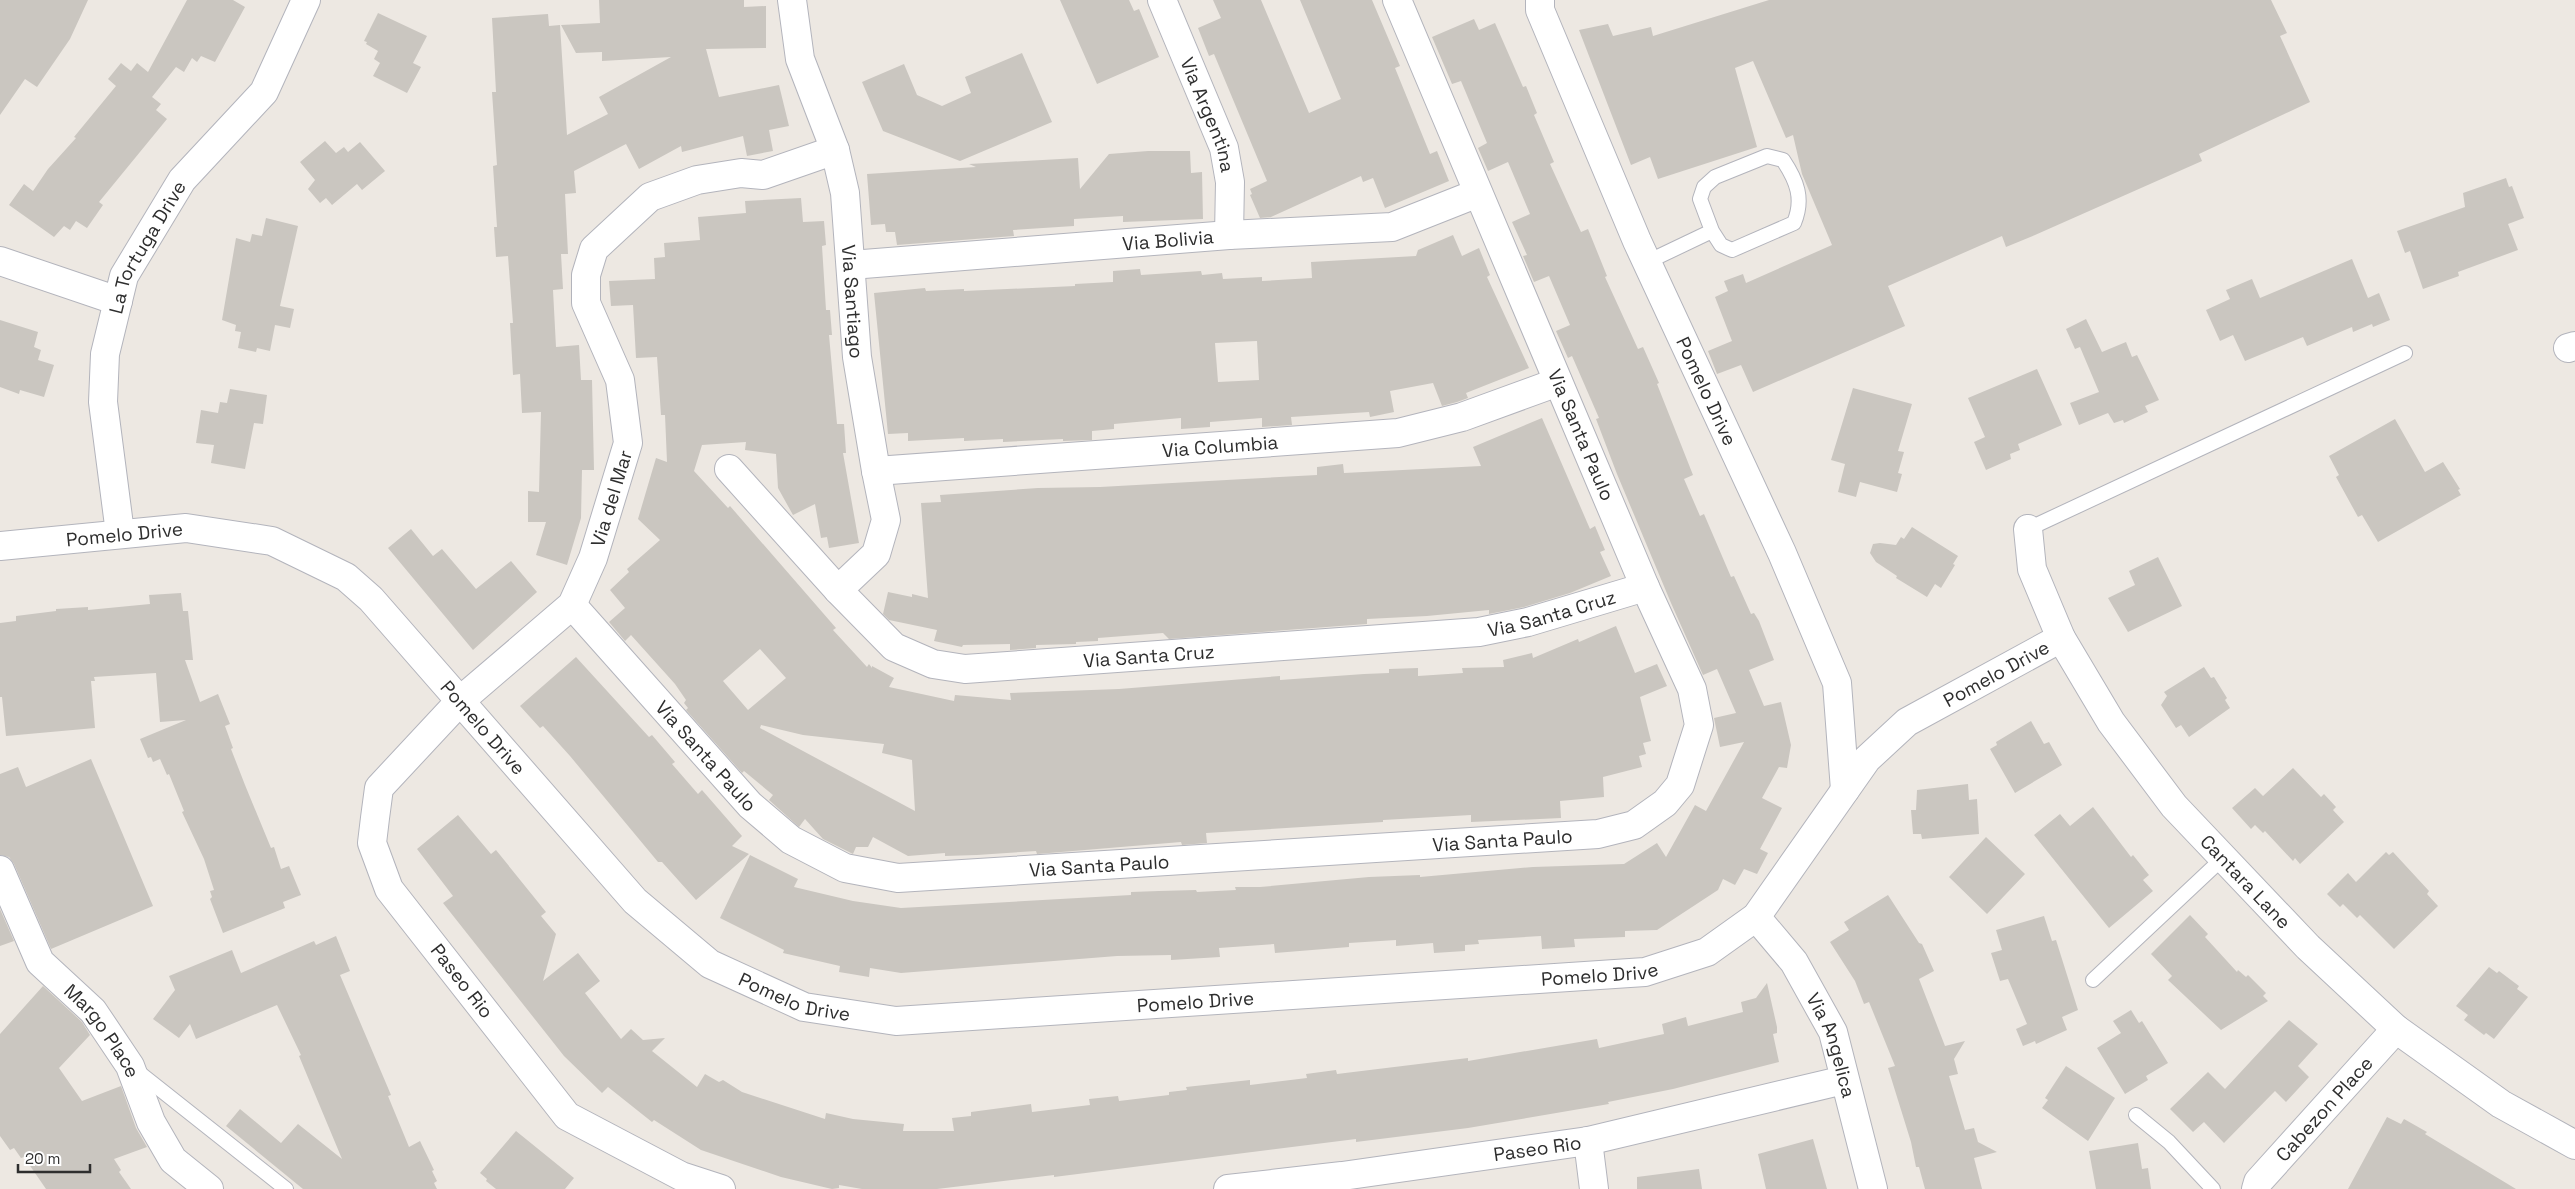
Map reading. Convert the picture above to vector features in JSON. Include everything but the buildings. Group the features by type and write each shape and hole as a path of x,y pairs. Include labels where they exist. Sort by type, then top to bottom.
{"street":[{"name":"La Tortuga Drive","path":"120,533 103,402 105,354 124,276 182,180 264,92 306,0"},
{"name":"Via Santiago","path":"792,0 800,59 835,150 845,193 857,357 886,520 876,554 838,590"},
{"name":"Via Argentina","path":"1162,0 1224,148 1230,182 1230,235"},
{"name":"Via Santa Paulo","path":"572,605 750,805 791,840 845,868 898,878 1598,834 1634,825 1666,803 1680,786 1699,725 1692,689 1645,587 1397,0"},
{"name":"Pomelo Drive","path":"1540,0 1540,10 1647,262 1782,554 1837,683 1845,790"},
{"name":"Via del Mar","path":"461,700 572,605 593,558 628,443 620,380 586,302 586,275 594,249 650,197 697,180 740,173 763,175 835,150"},
{"name":"Via Bolivia","path":"851,265 1230,235 1392,227 1478,193"},
{"path":"0,261 118,301"},
{"name":"Via Columbia","path":"876,471 1398,433 1462,417 1558,382"},
{"name":"Via Santa Cruz","path":"729,469 838,590 894,647 932,664 965,669 1479,632 1528,622 1645,587"},
{"name":"Pomelo Drive","path":"0,546 186,528 272,541 346,577 371,599 635,901 710,964 804,1007 896,1021 1645,972 1708,952 1756,918 1867,759 1907,722 2061,638"},
{"name":"Cantara Lane","path":"2028,529 2032,569 2061,638 2111,722 2174,806 2308,947 2396,1029 2501,1104 2575,1145"},
{"name":"Paseo Rio","path":"461,700 379,788 372,843 389,889 568,1116 681,1176 721,1189"},
{"name":"Margo Place","path":"0,870 40,962 93,1011 130,1066 152,1122 173,1160 209,1189"},
{"name":"Via Angelica","path":"1756,918 1794,962 1832,1032 1873,1189"},
{"name":"Cabezon Place","path":"2256,1189 2258,1182 2396,1029"},
{"name":"Paseo Rio","path":"1228,1189 1342,1183 1588,1141 1844,1080"},
{"path":"1588,1141 1594,1189"}],"lane":[{"path":"1767,156 1783,160 1791,171 1800,194 1799,210 1794,223 1732,250 1721,246 1712,231 1700,200 1704,187 1715,177 1767,156"},
{"path":"1647,262 1712,231"},
{"path":"2028,529 2406,353"},
{"path":"2093,980 2223,858"},
{"path":"130,1066 286,1189"},
{"path":"2136,1115 2169,1142 2213,1189"}]}
